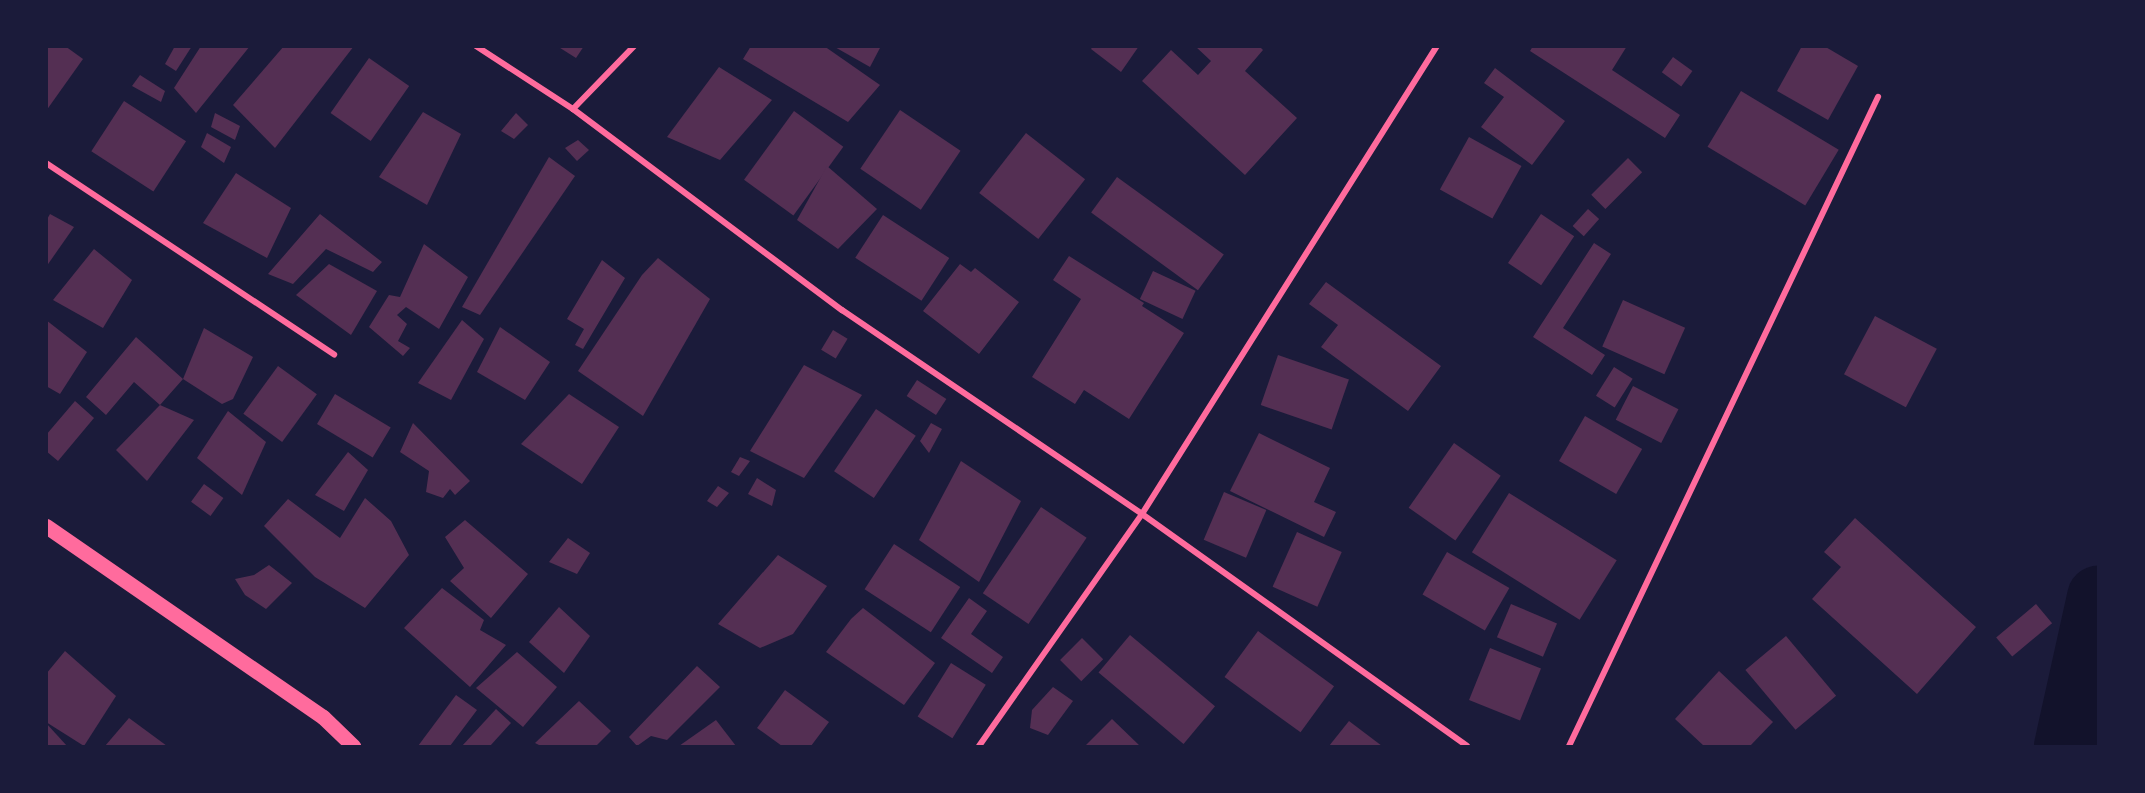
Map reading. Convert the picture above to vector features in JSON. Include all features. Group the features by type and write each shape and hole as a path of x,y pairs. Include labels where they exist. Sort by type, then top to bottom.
{"main road":[{"path":"46,526 323,717 353,747"}],"street":[{"path":"476,46 573,109 842,310 1142,514 1467,747"},
{"path":"573,109 634,46"},
{"path":"979,747 1142,514 1437,46"},
{"path":"1569,747 1878,97"},
{"path":"46,164 334,354"}],"building":[{"path":"46,46 65,46 83,59 46,111"},
{"path":"175,46 192,46 176,71 165,64"},
{"path":"201,46 250,46 196,113 174,88"},
{"path":"284,46 354,46 275,148 233,105"},
{"path":"557,46 584,46 576,58"},
{"path":"751,46 824,46 880,85 848,122 743,59"},
{"path":"833,46 881,46 870,67"},
{"path":"1093,46 1139,46 1121,72 1091,49"},
{"path":"1195,46 1259,46 1263,50 1245,71 1297,118 1245,175 1142,81 1171,50 1198,75 1211,61"},
{"path":"1533,46 1627,46 1612,70 1680,115 1665,138 1530,51"},
{"path":"1802,46 1824,46 1858,66 1828,120 1777,91"},
{"path":"1673,57 1692,71 1681,86 1662,72"},
{"path":"369,58 409,86 371,141 331,113"},
{"path":"719,67 772,100 720,160 667,137"},
{"path":"1495,68 1565,121 1532,165 1481,127 1504,97 1484,83"},
{"path":"140,75 165,91 161,102 132,86"},
{"path":"1741,91 1839,150 1805,205 1708,147"},
{"path":"124,101 186,141 153,192 91,151"},
{"path":"900,110 961,151 921,210 860,169"},
{"path":"794,111 843,147 793,216 744,180"},
{"path":"423,112 461,134 427,205 379,177"},
{"path":"215,113 240,126 235,140 211,127"},
{"path":"516,113 528,125 514,139 501,131"},
{"path":"207,133 231,147 224,163 201,147"},
{"path":"1026,133 1085,179 1038,239 979,193"},
{"path":"1469,137 1521,166 1492,219 1440,189"},
{"path":"578,140 589,150 577,161 565,148"},
{"path":"549,157 575,176 480,315 462,307"},
{"path":"1628,158 1642,172 1605,209 1591,195"},
{"path":"827,166 877,209 838,249 797,220"},
{"path":"236,173 291,208 267,258 203,223"},
{"path":"1117,177 1224,255 1198,290 1091,213"},
{"path":"1588,209 1599,219 1584,236 1573,226"},
{"path":"50,214 74,227 46,267 46,221"},
{"path":"320,214 382,262 373,272 326,249 293,284 268,274"},
{"path":"1541,214 1574,236 1541,285 1508,263"},
{"path":"883,215 949,258 921,301 855,258"},
{"path":"1594,243 1611,254 1563,328 1605,355 1592,375 1533,337"},
{"path":"424,244 468,277 439,329 406,307 397,315 407,324 398,341 410,348 403,356 369,327 389,295 400,297"},
{"path":"94,249 132,280 103,328 53,300"},
{"path":"1069,256 1144,303 1142,306 1184,333 1129,419 1084,390 1075,404 1032,377 1081,299 1053,280"},
{"path":"658,258 710,299 643,416 578,371 642,275"},
{"path":"602,260 625,278 583,349 575,345 584,329 567,319"},
{"path":"329,264 377,291 351,335 296,295"},
{"path":"960,264 971,272 975,268 1019,302 979,354 923,311"},
{"path":"1153,271 1196,291 1182,319 1140,299"},
{"path":"1326,282 1441,366 1408,411 1321,347 1338,325 1309,304"},
{"path":"1623,300 1685,328 1664,374 1602,347"},
{"path":"1875,316 1937,349 1906,407 1844,374"},
{"path":"46,320 87,352 60,394 46,386"},
{"path":"462,320 484,339 451,400 418,383"},
{"path":"500,327 550,362 525,400 477,372"},
{"path":"204,328 253,357 233,399 222,404 183,379"},
{"path":"833,330 848,339 836,358 821,350"},
{"path":"136,337 183,379 160,405 134,382 106,415 86,397"},
{"path":"1278,355 1349,379 1332,430 1261,405"},
{"path":"804,365 862,395 804,478 750,451"},
{"path":"278,366 317,394 282,442 243,414"},
{"path":"1614,367 1633,379 1615,407 1596,396"},
{"path":"917,380 946,399 936,415 907,396"},
{"path":"1633,386 1678,409 1661,443 1616,420"},
{"path":"335,394 391,427 373,457 317,424"},
{"path":"569,394 619,427 582,484 521,444"},
{"path":"75,401 94,418 58,461 46,451 46,435"},
{"path":"160,405 194,420 147,481 116,450"},
{"path":"876,409 916,436 874,498 834,471"},
{"path":"228,411 266,442 242,495 197,458"},
{"path":"1585,416 1642,449 1616,494 1559,461"},
{"path":"413,423 470,481 455,495 450,489 443,498 426,492 429,471 400,452"},
{"path":"931,423 942,429 929,453 920,441"},
{"path":"1259,433 1330,468 1314,502 1336,512 1324,537 1230,491"},
{"path":"1454,443 1501,476 1455,540 1409,508"},
{"path":"348,452 368,470 344,511 315,495"},
{"path":"740,457 750,461 739,476 731,472"},
{"path":"961,461 1021,501 979,582 919,540"},
{"path":"757,478 776,490 772,506 748,494"},
{"path":"204,484 223,498 210,516 191,502"},
{"path":"718,486 729,493 717,507 707,501"},
{"path":"1224,492 1266,510 1246,558 1204,540"},
{"path":"1509,493 1617,560 1580,620 1472,552"},
{"path":"365,498 391,521 409,555 365,608 315,577 264,526 288,499 340,538"},
{"path":"1041,507 1087,538 1028,624 983,593"},
{"path":"1855,518 1976,627 1917,694 1812,599 1841,567 1824,552"},
{"path":"465,520 528,574 491,618 450,581 464,568 445,537"},
{"path":"1297,532 1342,552 1317,607 1273,587"},
{"path":"568,538 590,553 577,574 549,562"},
{"path":"894,544 960,587 931,632 865,589"},
{"path":"1447,552 1509,588 1485,630 1422,594"},
{"path":"778,555 827,586 793,634 760,648 718,624"},
{"path":"269,565 292,583 266,609 245,595 235,579 254,575"},
{"path":"442,588 484,620 480,630 506,645 470,687 404,628"},
{"path":"969,598 987,611 971,634 1003,657 992,673 941,638"},
{"path":"1511,604 1557,624 1543,657 1497,637"},
{"path":"2036,604 2052,623 2012,657 1996,637"},
{"path":"559,607 590,636 564,673 529,642"},
{"path":"863,608 935,663 904,705 826,652 851,619"},
{"path":"1258,631 1334,686 1301,732 1224,677"},
{"path":"1130,635 1215,706 1184,744 1099,673"},
{"path":"1786,636 1836,696 1796,730 1745,670"},
{"path":"1082,638 1103,659 1081,681 1060,660"},
{"path":"1490,648 1541,669 1520,721 1469,700"},
{"path":"65,651 116,696 84,746 46,722 46,674"},
{"path":"517,652 557,687 523,727 476,688"},
{"path":"951,663 986,685 952,738 918,716"},
{"path":"697,666 720,687 667,740 651,736 637,746 629,737"},
{"path":"1719,671 1773,722 1750,746 1704,746 1675,719"},
{"path":"1053,687 1073,701 1048,735 1030,728 1032,710"},
{"path":"785,690 829,722 811,746 782,746 757,728"},
{"path":"456,695 477,710 450,746 418,746"},
{"path":"579,701 611,731 596,746 541,746 535,743"},
{"path":"496,709 511,723 490,746 462,746"},
{"path":"129,718 167,746 105,746"},
{"path":"1112,719 1140,746 1085,746"},
{"path":"716,720 736,746 679,746"},
{"path":"1349,721 1382,746 1329,746"},
{"path":"46,723 67,746 46,746"}],"waterway":[{"path":"2065,746 2098,597"}]}
